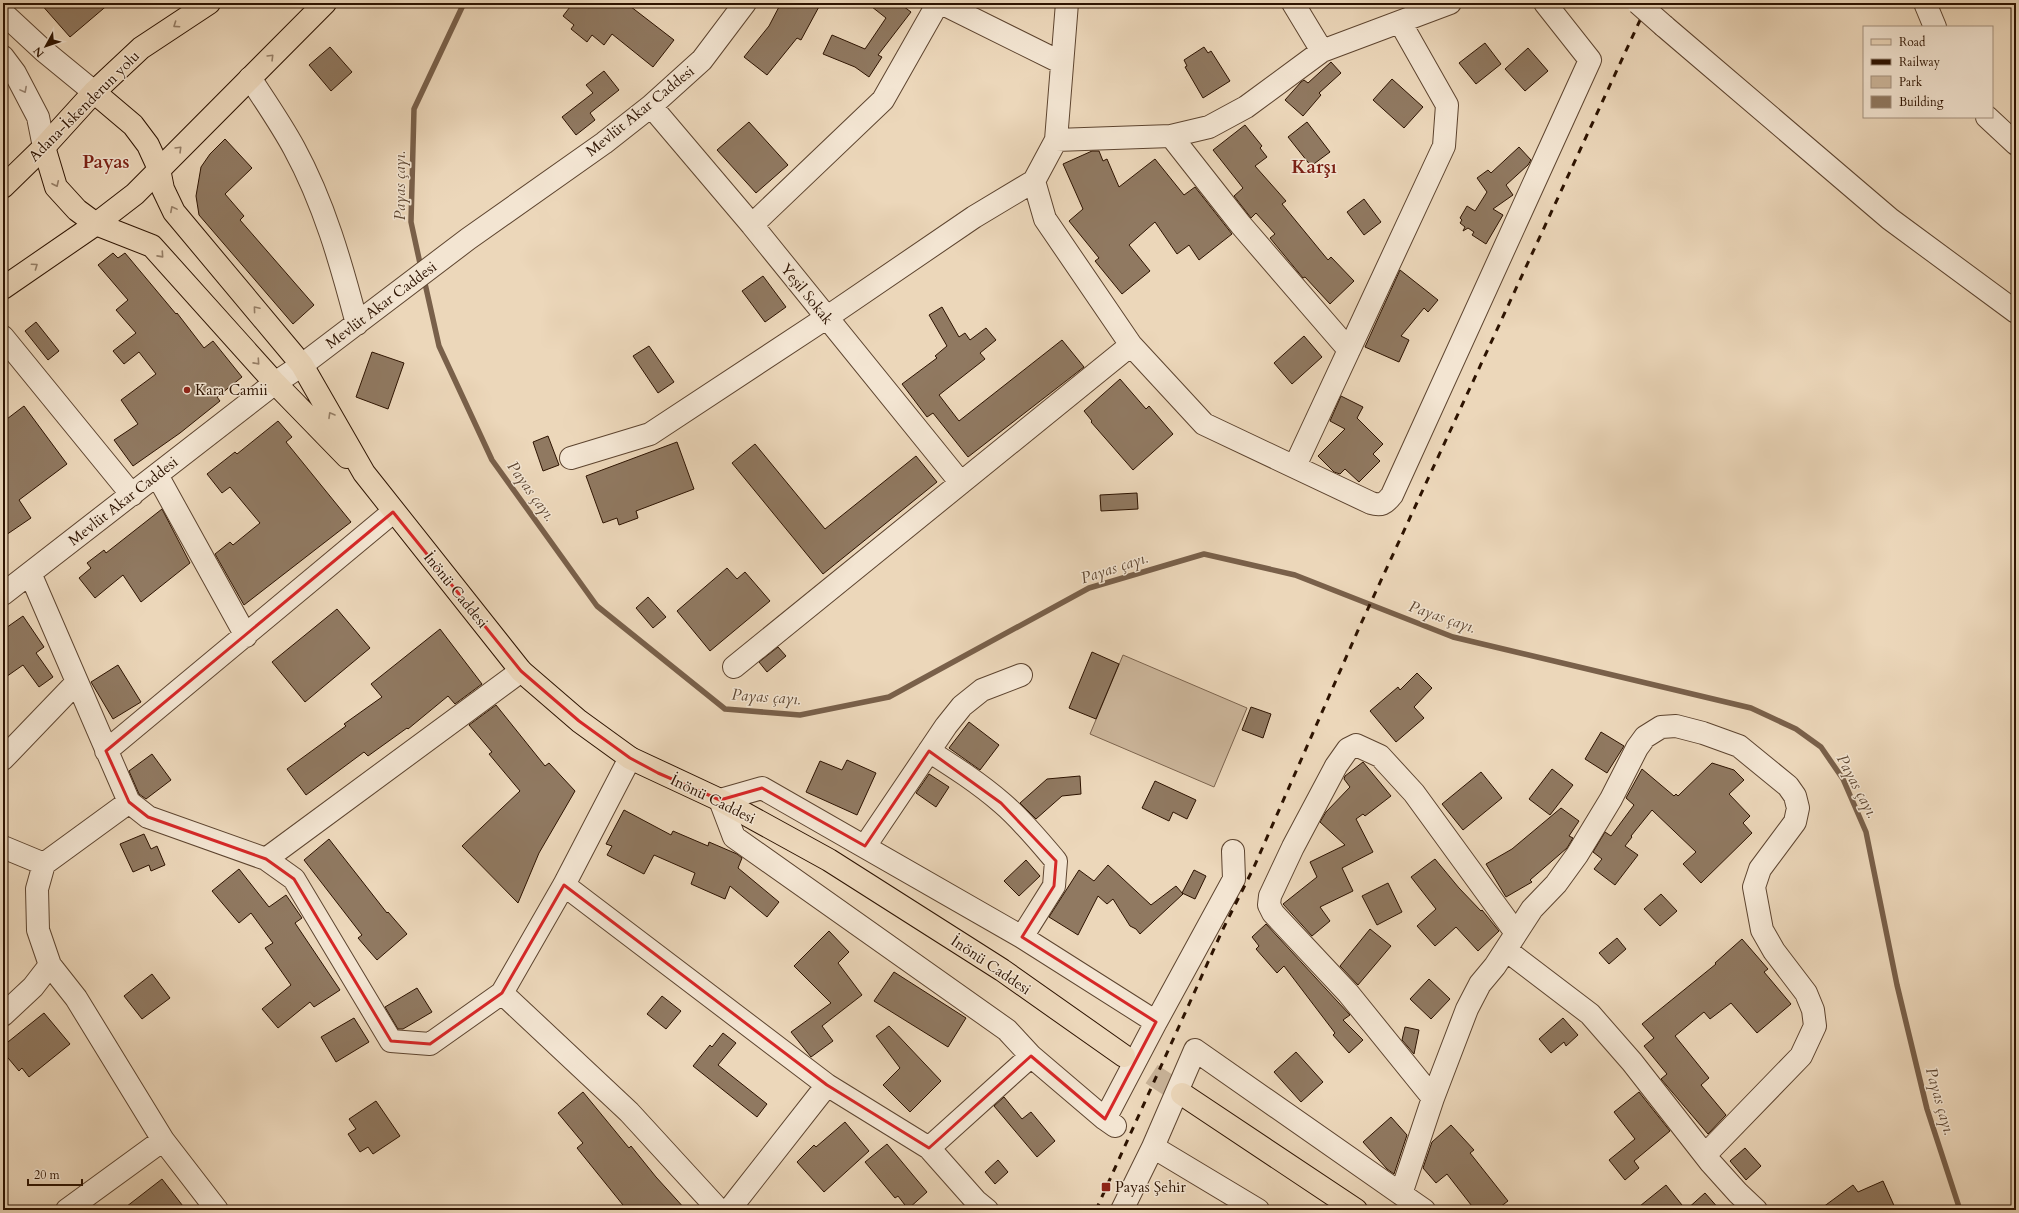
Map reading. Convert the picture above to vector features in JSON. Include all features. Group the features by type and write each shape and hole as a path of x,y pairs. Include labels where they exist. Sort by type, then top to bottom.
{"main road":[{"name":"Adana-İskenderun yolu","path":"3,187 44,147 94,92 141,48 209,3"},
{"path":"3,288 96,224 135,194 325,3"},
{"path":"94,92 133,125 148,144 159,169 163,189 174,212 302,365 364,473"},
{"path":"44,147 56,187 77,210 96,224 152,246 336,448 364,473"},
{"name":"İnönü Caddesi","path":"364,473 393,512 521,671 579,721 630,758 720,800 835,864 1002,970 1124,1056"},
{"path":"1182,1094 1356,1210"}],"street":[{"name":"Mevlüt Akar Caddesi","path":"3,594 132,495 275,382 302,365 468,239 591,153 651,106 702,60 745,3"},
{"path":"752,225 884,100 940,3 1062,63"},
{"path":"571,458 650,434 826,318 974,217 1034,182 1056,140 1067,3"},
{"path":"1293,3 1322,51"},
{"path":"1056,140 1171,136 1209,127 1246,107 1322,51 1450,3"},
{"path":"1034,182 1046,219 1131,345 1204,424 1371,503 1379,505 1386,503 1392,495 1590,60 1545,3"},
{"path":"1638,3 1890,219 2016,312"},
{"path":"1925,3 1935,26"},
{"path":"3,13 44,51 94,92"},
{"path":"1295,466 1444,146 1447,106 1400,22"},
{"path":"3,57 15,73 38,117 44,147"},
{"path":"250,78 294,148 326,219 344,275 357,324"},
{"name":"Yeşil Sokak","path":"651,106 752,225 961,483"},
{"path":"1988,118 2016,144"},
{"path":"1171,136 1240,225 1349,350"},
{"path":"3,337 132,495"},
{"path":"734,667 1131,345"},
{"path":"157,475 246,636"},
{"path":"106,751 246,636 393,512"},
{"path":"30,573 129,802 148,817 266,859 294,879 391,1041 430,1044 502,993 564,885 630,758"},
{"path":"266,859 521,671"},
{"path":"865,846 953,716 972,698 994,685 1021,675"},
{"path":"3,759 77,682"},
{"path":"1401,1194 1433,1098 1466,1009 1480,984 1532,909 1556,884 1577,855 1611,799 1637,748 1645,737 1661,727 1676,726 1703,733 1739,746 1788,786 1795,796 1798,808 1795,822 1760,869 1754,887 1762,930 1774,951 1806,994 1813,1010 1815,1026 1801,1056 1705,1155"},
{"path":"1433,1098 1348,993 1273,914 1269,905 1270,896 1293,847 1336,766 1348,749 1356,745 1380,756 1414,793 1511,941 1590,1014 1632,1062 1705,1155 1738,1193 1756,1210"},
{"path":"929,751 964,773 1001,803 1034,834 1056,861 1054,886 1022,937"},
{"path":"1156,1022 1022,937 762,788 720,800 734,837 1008,1030 1031,1056 1110,1122 1156,1022 1234,878 1235,863 1233,851"},
{"path":"129,802 44,864 37,890 38,930 50,965 76,998 163,1140 217,1210"},
{"path":"3,847 44,864"},
{"path":"564,885 827,1085 929,1148 976,1201 987,1210"},
{"path":"3,1015 33,987 50,965"},
{"path":"502,993 629,1112 719,1210"},
{"path":"1122,1210 1153,1147 1195,1050 1424,1210"},
{"path":"929,1148 1031,1056"},
{"path":"729,1210 827,1085"},
{"path":"67,1210 163,1140"},
{"path":"1153,1147 1258,1210"}],"highlighted area":[{"path":"393,512 521,671 579,721 630,758 658,773 720,800 762,788 865,846 929,751 1001,803 1056,861 1054,886 1022,937 1156,1022 1105,1119 1031,1056 929,1148 827,1085 564,885 502,993 430,1044 391,1041 294,879 266,859 148,817 129,802 106,751"}],"green space":[{"path":"1123,655 1247,708 1214,787 1090,734"}],"building":[{"path":"40,3 110,3 70,37"},
{"path":"573,3 626,3 674,40 653,67 612,34 604,45 592,35 587,42 571,29 574,25 563,16"},
{"path":"781,3 821,3 801,40 797,38 767,75 744,57 769,26"},
{"path":"867,3 899,3 911,12 878,55 882,57 869,77 855,67 823,54 832,35 865,49 886,18"},
{"path":"1485,43 1501,64 1476,84 1459,63"},
{"path":"330,47 352,72 331,91 309,65"},
{"path":"1204,47 1208,53 1211,51 1230,81 1203,98 1185,67 1187,66 1184,60"},
{"path":"1528,48 1548,71 1525,91 1505,69"},
{"path":"1331,62 1341,73 1319,93 1321,95 1303,116 1285,100 1301,82 1304,80 1308,83"},
{"path":"604,71 619,90 590,113 595,120 576,135 562,117 593,93 586,85"},
{"path":"1392,79 1423,107 1404,128 1373,100"},
{"path":"749,122 788,165 756,193 717,150"},
{"path":"1307,122 1330,152 1311,166 1288,137"},
{"path":"1245,125 1262,146 1260,148 1267,157 1255,166 1286,201 1282,204 1328,260 1331,257 1354,281 1330,304 1305,277 1303,278 1270,238 1275,234 1256,213 1251,218 1234,196 1243,188 1213,150"},
{"path":"225,139 252,168 225,194 244,216 240,220 314,305 293,324 199,215 196,196 201,167 210,154"},
{"path":"1519,147 1531,160 1528,165 1506,185 1513,195 1493,209 1503,215 1486,244 1472,235 1474,232 1468,228 1463,231 1465,227 1460,223 1462,220 1460,218 1467,206 1475,211 1487,192 1477,178 1488,170 1491,173"},
{"path":"1092,151 1099,151 1103,161 1107,159 1119,187 1155,159 1184,195 1195,187 1232,234 1199,260 1189,245 1177,254 1155,222 1129,245 1150,271 1122,294 1095,261 1099,258 1069,221 1083,209 1063,164"},
{"path":"1364,199 1381,222 1364,235 1347,212"},
{"path":"113,253 118,258 125,253 176,314 177,313 204,348 213,341 242,377 217,397 220,401 180,433 133,466 114,440 138,424 121,400 156,374 139,352 124,364 113,351 136,333 116,310 128,300 98,265"},
{"path":"1400,270 1438,300 1428,312 1424,308 1401,336 1409,340 1399,362 1365,347"},
{"path":"763,276 786,307 765,322 742,291"},
{"path":"942,307 959,337 965,333 970,340 986,328 996,340 980,353 985,359 939,395 959,421 1062,340 1084,367 968,457 933,413 927,417 902,384 937,358 935,356 947,346 929,315"},
{"path":"36,322 59,351 48,360 25,331"},
{"path":"1304,336 1322,357 1292,384 1274,363"},
{"path":"649,346 674,382 658,393 633,356"},
{"path":"372,352 404,363 388,409 356,397"},
{"path":"1120,379 1146,409 1149,406 1173,434 1133,470 1091,422 1092,421 1084,411"},
{"path":"1341,396 1363,407 1357,418 1383,444 1373,454 1380,461 1359,482 1345,469 1340,474 1334,472 1318,456 1345,429 1330,421"},
{"path":"24,406 67,464 19,500 31,518 3,537 3,422"},
{"path":"278,421 292,437 286,442 351,522 244,605 215,554 230,542 233,545 260,523 230,487 222,493 207,474 235,452 237,454"},
{"path":"548,436 559,465 543,471 533,442"},
{"path":"677,442 694,489 636,511 638,518 619,525 617,518 603,523 586,476"},
{"path":"755,444 825,529 916,456 937,482 823,574 732,463"},
{"path":"1137,493 1138,509 1101,511 1100,495"},
{"path":"162,509 190,563 141,602 123,575 95,598 79,578 91,568 87,563 104,550 106,553"},
{"path":"727,568 737,579 745,572 770,601 710,651 677,611"},
{"path":"648,597 666,617 653,628 636,608"},
{"path":"337,609 370,648 305,702 272,662"},
{"path":"23,616 44,647 36,653 53,677 39,687 23,665 3,679 3,630"},
{"path":"440,629 482,684 455,704 448,696 408,729 407,728 368,756 364,752 306,795 287,769 346,726 344,724 382,697 371,684"},
{"path":"778,647 786,656 767,672 759,662"},
{"path":"1092,652 1119,664 1096,719 1069,708"},
{"path":"118,665 141,702 113,719 91,682"},
{"path":"1417,673 1432,688 1414,707 1424,718 1396,742 1370,711 1398,687 1400,690"},
{"path":"496,705 545,766 549,763 575,791 539,853 518,903 462,846 520,791 489,754 492,752 469,725"},
{"path":"1251,707 1271,714 1263,738 1242,730"},
{"path":"969,722 999,745 980,770 949,748"},
{"path":"1601,732 1624,746 1607,773 1585,759"},
{"path":"152,754 171,780 146,799 139,794 129,771"},
{"path":"847,760 876,773 857,815 806,792 820,761 842,770"},
{"path":"1363,762 1391,796 1365,816 1363,814 1356,819 1373,852 1342,868 1353,891 1320,907 1330,921 1312,936 1283,904 1317,877 1310,862 1345,845 1320,822 1326,812 1350,787 1344,779 1345,776"},
{"path":"1712,763 1734,770 1744,780 1729,794 1750,816 1743,823 1752,833 1701,883 1683,864 1696,852 1652,810 1631,836 1632,837 1625,846 1638,855 1615,885 1594,869 1602,859 1593,852 1605,832 1611,836 1634,805 1626,798 1642,769 1674,796 1676,794 1678,796"},
{"path":"1552,769 1573,785 1550,815 1529,799"},
{"path":"1481,772 1502,798 1463,830 1442,804"},
{"path":"929,774 949,787 936,807 916,793"},
{"path":"1080,776 1081,794 1062,796 1036,819 1020,803 1047,779"},
{"path":"1155,781 1196,800 1187,819 1173,812 1169,821 1142,808"},
{"path":"1561,808 1579,821 1569,836 1573,838 1567,848 1530,880 1532,882 1506,897 1486,864 1512,849"},
{"path":"624,810 671,835 673,831 708,846 709,842 737,854 742,858 738,868 779,902 767,917 730,886 725,899 691,884 695,873 654,855 644,874 607,855 612,846 606,844"},
{"path":"144,834 151,849 157,846 165,865 151,871 149,865 133,872 120,844"},
{"path":"329,839 387,913 388,912 407,934 377,960 358,938 362,935 304,860"},
{"path":"1435,859 1459,888 1481,911 1482,910 1499,931 1478,951 1456,927 1435,946 1417,926 1436,909 1411,877"},
{"path":"1026,860 1040,876 1019,896 1004,881"},
{"path":"1108,865 1151,905 1176,886 1183,894 1140,934 1136,929 1130,926 1113,899 1107,904 1098,896 1078,935 1049,917 1079,870 1094,881"},
{"path":"239,869 269,907 286,895 302,918 295,923 340,990 314,1007 310,1002 278,1028 262,1009 291,985 265,948 273,943 251,913 239,923 212,891"},
{"path":"1194,870 1206,876 1195,899 1182,893"},
{"path":"1388,883 1402,912 1377,925 1362,896"},
{"path":"1661,894 1677,911 1660,926 1644,909"},
{"path":"1266,924 1350,1015 1343,1020 1363,1040 1349,1053 1333,1035 1335,1033 1284,966 1277,973 1256,949 1259,946 1252,937"},
{"path":"1370,929 1391,946 1358,985 1340,966"},
{"path":"829,931 849,952 838,963 862,995 822,1026 833,1041 811,1057 791,1032 831,1003 794,966"},
{"path":"1617,938 1626,949 1609,964 1599,953"},
{"path":"1742,939 1768,969 1764,972 1791,1004 1757,1033 1731,1003 1710,1019 1704,1012 1675,1036 1709,1078 1701,1085 1726,1115 1708,1134 1661,1079 1667,1074 1644,1046 1654,1038 1642,1024 1716,964 1715,963"},
{"path":"894,972 966,1018 948,1047 874,1001"},
{"path":"152,974 170,998 142,1019 124,996"},
{"path":"1429,979 1450,999 1431,1019 1410,999"},
{"path":"417,988 432,1012 403,1029 398,1029 385,1007"},
{"path":"662,996 681,1011 666,1029 647,1014"},
{"path":"44,1013 70,1044 29,1077 22,1068 19,1071 3,1052 3,1046"},
{"path":"354,1018 369,1042 336,1062 321,1037"},
{"path":"1563,1018 1578,1035 1566,1046 1564,1042 1551,1053 1539,1039"},
{"path":"889,1026 941,1081 910,1112 883,1085 900,1068 876,1036"},
{"path":"1405,1027 1419,1030 1414,1054 1402,1040"},
{"path":"723,1033 736,1043 718,1065 767,1104 757,1117 693,1066 710,1045 712,1047"},
{"path":"1296,1052 1323,1082 1301,1102 1274,1072"},
{"path":"583,1092 629,1148 631,1146 656,1177 686,1210 627,1210 577,1148 583,1143 558,1113"},
{"path":"1639,1092 1670,1131 1634,1161 1639,1168 1625,1180 1609,1160 1635,1139 1614,1112"},
{"path":"1004,1097 1022,1119 1031,1112 1055,1141 1037,1157 994,1106"},
{"path":"376,1101 400,1136 373,1154 368,1147 360,1152 348,1134 356,1129 349,1119"},
{"path":"1391,1117 1407,1135 1394,1174 1387,1169 1363,1142"},
{"path":"845,1122 869,1151 824,1192 797,1162 814,1145 816,1147"},
{"path":"1451,1125 1474,1150 1470,1153 1508,1201 1496,1210 1475,1210 1447,1174 1436,1183 1423,1168 1432,1142"},
{"path":"887,1144 927,1192 908,1209 898,1196 895,1198 865,1162"},
{"path":"1745,1148 1761,1166 1746,1180 1730,1161"},
{"path":"998,1160 1008,1172 995,1184 985,1172"},
{"path":"162,1179 186,1210 122,1210"},
{"path":"1883,1181 1896,1210 1819,1210 1853,1185 1858,1192"},
{"path":"1666,1185 1686,1210 1635,1210"},
{"path":"1705,1193 1720,1210 1686,1210"}],"waterway":[{"name":"Payas çayı.","path":"421,268 411,222 414,109 464,3"},
{"name":"Payas çayı.","path":"424,279 439,346 492,460 597,606 725,709 800,715 889,697 1089,588 1204,554 1295,575 1453,637 1751,708 1796,729 1821,747 1843,779 1866,832 1897,985 1927,1109 1960,1210"}],"tunnel":[{"path":"1124,1056 1182,1094"}],"railway":[{"path":"1096,1210 1223,929 1254,867 1359,628 1648,3"}],"place":[{"name":"Kara Camii","path":"187,390"},
{"name":"Payas Şehi̇r","path":"1106,1187"}],"district":[{"name":"Payas","path":"106,162"},
{"name":"Karşı","path":"1314,167"}]}
